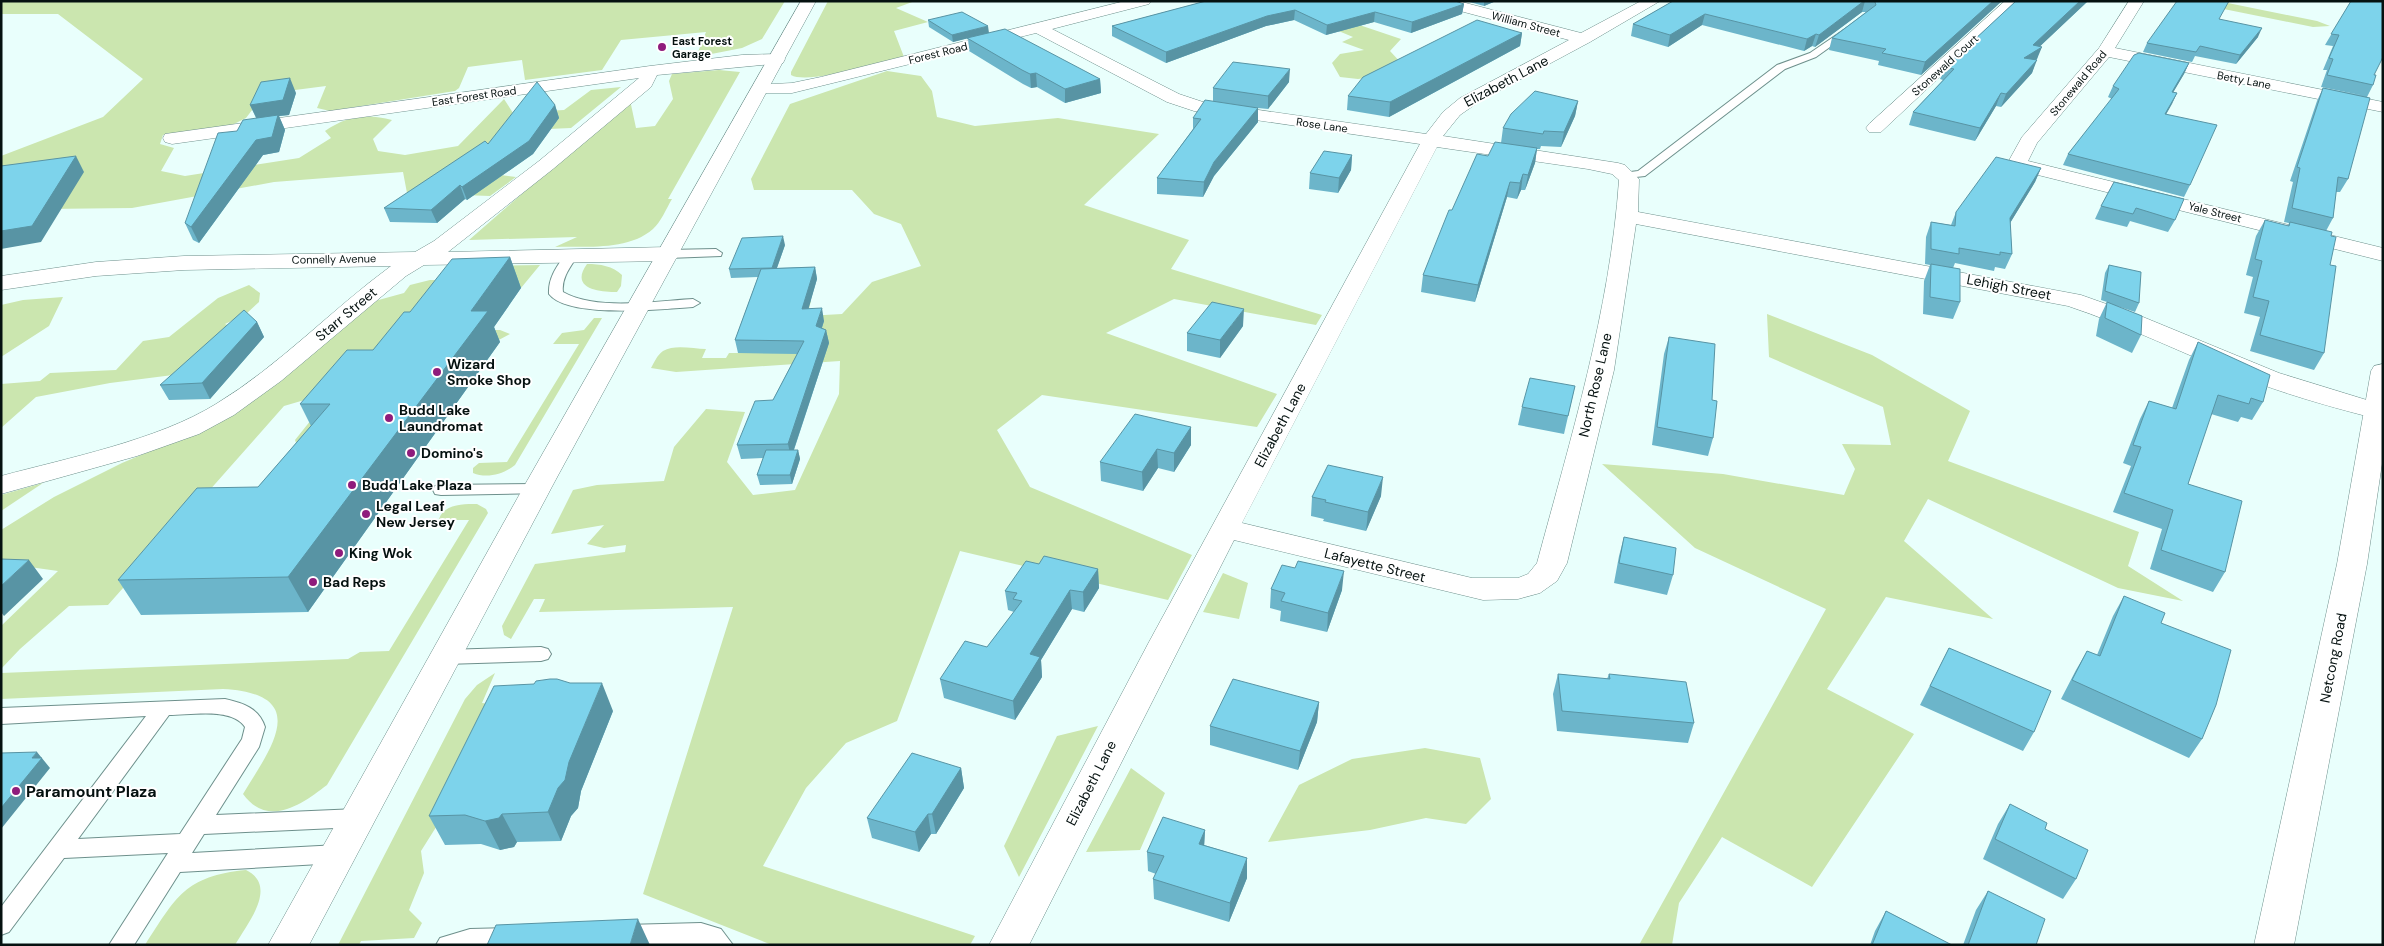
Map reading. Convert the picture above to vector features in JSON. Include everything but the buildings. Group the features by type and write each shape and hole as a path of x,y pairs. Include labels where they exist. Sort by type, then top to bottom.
{"street":[{"path":"288,945 537,489 809,1"},
{"name":"Forest Road","path":"760,89 792,88 821,82 1144,1"},
{"name":"William Street","path":"1439,1 1584,39"},
{"name":"Elizabeth Lane","path":"1009,945 1129,708 1445,118 1454,109 1653,1"},
{"name":"Stonewald Court","path":"1875,128 2014,1"},
{"name":"Stonewald Road","path":"2017,164 2029,141 2105,51 2137,1"},
{"name":"Rose Lane","path":"1039,28 1188,104 1242,114 1588,163 1624,173"},
{"name":"Betty Lane","path":"2105,51 2383,107"},
{"name":"East Forest Road","path":"172,138 650,71 742,60 777,59"},
{"name":"Starr Street","path":"1,485 127,450 211,418 272,376 398,271 442,246 546,165 645,83 650,71"},
{"name":"Yale Street","path":"2017,164 2383,255"},
{"name":"North Rose Lane","path":"1525,587 1543,577 1552,563 1602,370 1627,216 1629,186 1624,173"},
{"name":"Lehigh Street","path":"1627,216 2073,300 2116,313 2236,366 2318,395 2376,411"},
{"name":"Connelly Avenue","path":"1,283 69,272 131,266 421,258 668,254"},
{"name":"Netcong Road","path":"2274,945 2352,564 2372,503 2376,411 2383,371"},
{"name":"Lafayette Street","path":"1226,529 1472,588 1498,590 1525,587"}],"lane":[{"path":"1624,173 1642,174 1773,73 1812,55 1859,20"},
{"path":"668,254 716,253"},
{"path":"572,256 556,281 556,294 561,298 589,306 693,303"},
{"path":"441,490 537,489"},
{"path":"445,657 541,654"},
{"path":"4,715 164,708 232,708 244,713 255,727 252,741 120,945"},
{"path":"1,925 164,708"},
{"path":"58,849 358,818"},
{"path":"174,863 338,854"},
{"path":"604,935 701,933 713,936 721,945"},
{"path":"448,945 470,939 528,937"}],"green space":[{"path":"1,1 785,1 762,39 742,48 696,57 706,32 621,40 602,70 525,80 522,60 468,67 459,88 455,91 330,111 317,108 326,86 264,94 246,118 232,125 163,135 160,144 174,148 161,171 185,176 299,158 331,138 325,131 349,119 365,116 392,120 373,139 378,151 405,155 458,146 504,99 513,113 564,110 591,90 621,87 571,128 501,131 486,151 456,169 516,177 490,196 407,193 403,172 274,182 132,208 44,209 1,220 1,156 103,117 143,79 58,14 1,14"},
{"path":"828,1 915,1 896,8 928,22 894,31 904,57 828,75 800,77 791,75"},
{"path":"2218,1 2317,21 2330,26 2313,27 2194,3"},
{"path":"1303,6 1401,39 1390,51 1403,65 1396,74 1358,79 1340,77 1332,63 1340,54 1364,50 1342,42 1353,37 1300,15"},
{"path":"719,70 740,72 668,199 672,199 661,219 653,229 643,236 619,244 593,247 555,247 577,237 469,240 630,100 636,128 655,126 673,99 669,81 672,74"},
{"path":"887,71 921,76 932,91 937,117 975,126 1058,118 1159,134 1084,205 1189,240 1171,269 1322,315 1316,325 1174,299 1106,333 1277,394 1257,427 1042,395 997,430 1030,487 1192,555 1168,600 960,551 897,721 846,743 806,788 763,866 975,936 970,945 772,945 643,894 733,607 539,612 545,599 534,599 511,639 504,635 502,626 535,564 625,552 626,545 604,548 587,544 604,525 551,534 573,490 597,485 664,481 674,447 706,409 745,412 727,462 753,495 795,490 839,394 840,361 676,372 651,368 663,351 673,348 706,349 702,358 726,358 729,353 782,353 756,303 811,301 807,316 842,314 872,282 921,266 901,224 874,214 852,190 754,190 751,179 790,104"},
{"path":"587,264 606,266 615,269 622,275 621,286 617,292 595,290 584,284 582,272"},
{"path":"540,265 521,288 464,289 484,266"},
{"path":"430,280 453,280 415,331 500,330 510,334 305,443 296,443 295,440 319,410 318,396 284,406 108,605 69,606 20,649 1,669 1,626 58,571 1,563 1,530 54,497 122,463 165,445 364,304 404,293 410,285"},
{"path":"249,285 260,293 259,302 246,314 225,324 239,330 228,368 110,383 36,397 1,428 1,384 40,381 50,373 116,370 143,341 169,337 218,298"},
{"path":"63,297 49,326 1,357 1,305 23,300"},
{"path":"1767,314 1872,355 1970,411 1948,461 2139,532 2128,566 2183,601 2118,588 1928,499 1904,541 1993,619 1886,597 1827,689 1914,734 1812,887 1722,837 1679,903 1672,945 1639,945 1826,609 1695,548 1602,464 1723,474 1844,495 1855,469 1842,444 1891,445 1883,407 1769,357"},
{"path":"594,318 602,318 515,465 495,475 484,476 473,473 473,468 479,463 507,462 579,344 553,344 562,333 584,330"},
{"path":"43,483 1,511 1,495"},
{"path":"477,504 486,509 488,513 327,785 296,806 285,810 263,810 253,804 243,794 273,742 277,726 276,712 268,701 251,693 223,689 1,699 1,673 348,659 360,652 389,651 469,520 441,520 439,519 441,514 455,506"},
{"path":"1223,573 1248,583 1239,619 1203,612"},
{"path":"495,673 482,703 490,704 438,824 421,851 424,873 409,910 422,923 414,938 361,941 359,945 338,945 465,699 477,685"},
{"path":"1098,726 1019,877 1004,846 1057,736"},
{"path":"1425,748 1480,758 1491,799 1466,824 1426,818 1370,830 1268,842 1299,785 1352,759"},
{"path":"1131,768 1165,793 1140,850 1086,852"},
{"path":"246,870 255,877 260,886 260,895 252,916 235,945 145,945 165,914 184,892 195,884 209,878 225,873"}],"place":[{"name":"East Forest Garage","path":"662,47"},
{"name":"Wizard Smoke Shop","path":"437,372"},
{"name":"Budd Lake Laundromat","path":"389,418"},
{"name":"Domino's","path":"411,453"},
{"name":"Budd Lake Plaza","path":"352,485"},
{"name":"Legal Leaf New Jersey","path":"366,514"},
{"name":"King Wok","path":"339,553"},
{"name":"Bad Reps","path":"313,582"},
{"name":"Paramount Plaza","path":"16,791"}]}
